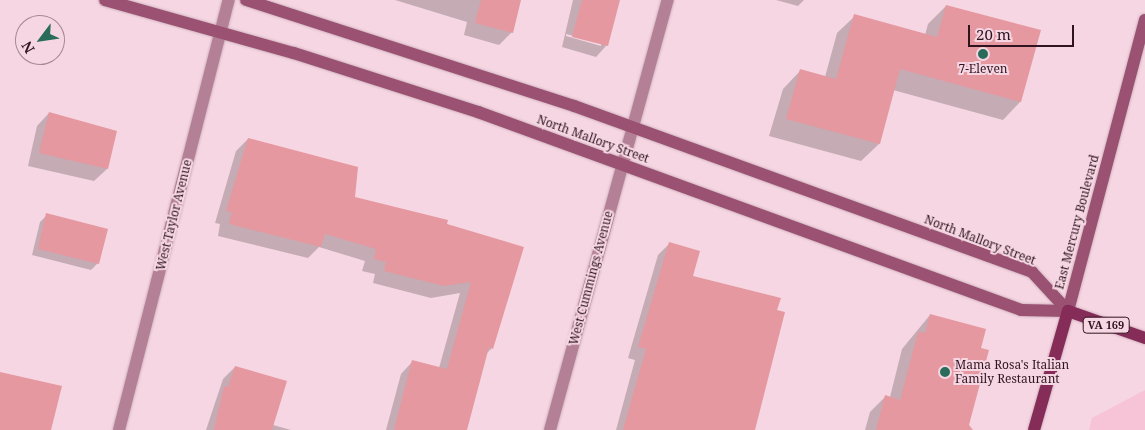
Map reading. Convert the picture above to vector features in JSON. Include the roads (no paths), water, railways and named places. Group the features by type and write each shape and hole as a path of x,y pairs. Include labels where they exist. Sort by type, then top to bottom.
{"main road":[{"name":"North Mallory Street","path":"105,0 478,112 1021,310 1068,311 1145,338"},
{"name":"North Mallory Street","path":"246,0 632,127 1032,272 1068,311"},
{"name":"East Mercury Boulevard","path":"1034,430 1068,311 1145,20"}],"street":[{"name":"West Taylor Avenue","path":"120,430 229,0"},
{"name":"West Cummings Avenue","path":"550,430 668,0"}],"place":[{"name":"7-Eleven","path":"983,54"},
{"name":"Mama Rosa's Italian Family Restaurant","path":"945,372"}]}
